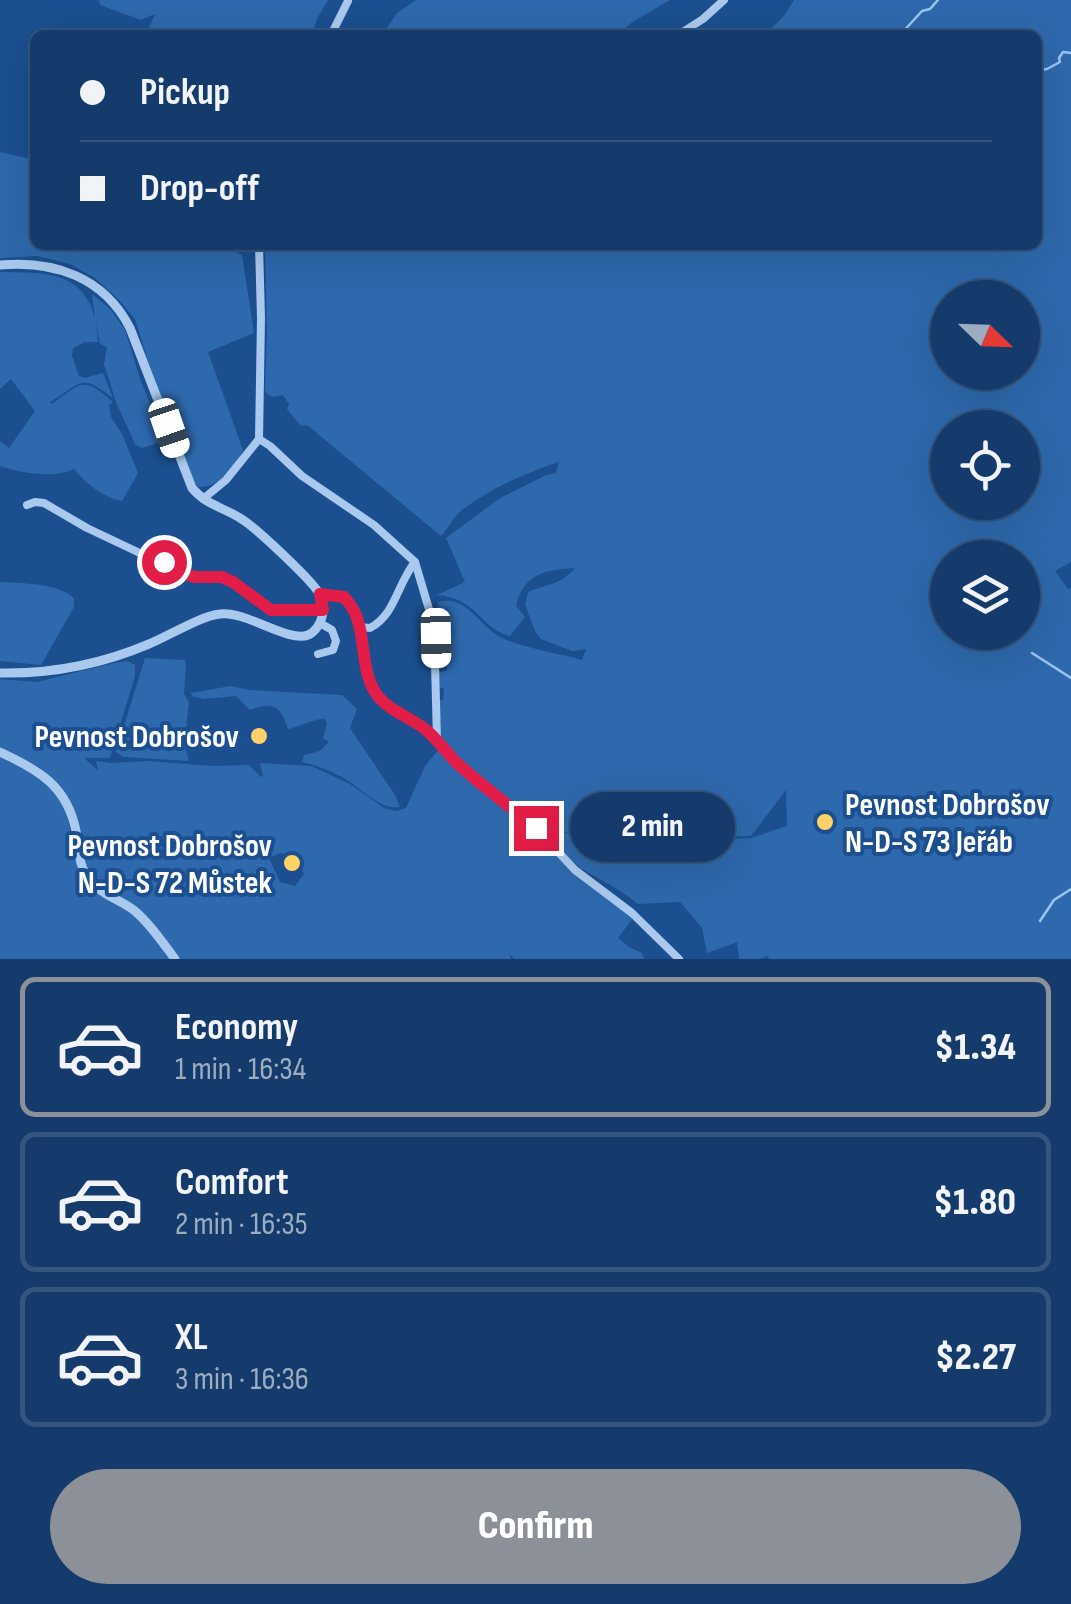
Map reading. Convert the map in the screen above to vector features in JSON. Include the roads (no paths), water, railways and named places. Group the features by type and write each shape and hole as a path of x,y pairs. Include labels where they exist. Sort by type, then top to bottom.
{"street":[{"path":"333,30 348,0"},
{"path":"686,30 724,0"},
{"path":"203,499 226,480 259,439 260,250"},
{"path":"0,265 32,263 56,268 90,284 118,309 140,353 192,488 203,499 252,526 311,583 320,594 323,610 320,623 309,634 300,636 223,613 146,646 93,662 41,674 0,673"},
{"path":"259,439 302,476 374,525 415,562 434,626 438,740"},
{"path":"27,505 35,502 50,506 182,573 222,577 271,610 323,610"},
{"path":"365,628 378,624 388,613 415,562"},
{"path":"320,594 348,600 365,628 366,668 379,698 438,740 461,766 536,828 568,863 632,913 679,959"},
{"path":"318,654 333,650 336,640 332,630 320,623"},
{"path":"0,752 37,770 53,784 70,812 82,867 92,882 137,913 176,959"}],"waterway":[{"path":"905,30 938,0"},
{"path":"1042,70 1060,62 1063,52 1071,53"},
{"path":"1032,653 1071,678"},
{"path":"1040,921 1054,900 1071,889"}],"place":[{"name":"Pevnost Dobrošov","path":"259,736"},
{"name":"Pevnost Dobrošov N-D-S 73 Jeřáb","path":"825,822"},
{"name":"Pevnost Dobrošov N-D-S 72 Můstek","path":"292,863"}]}
